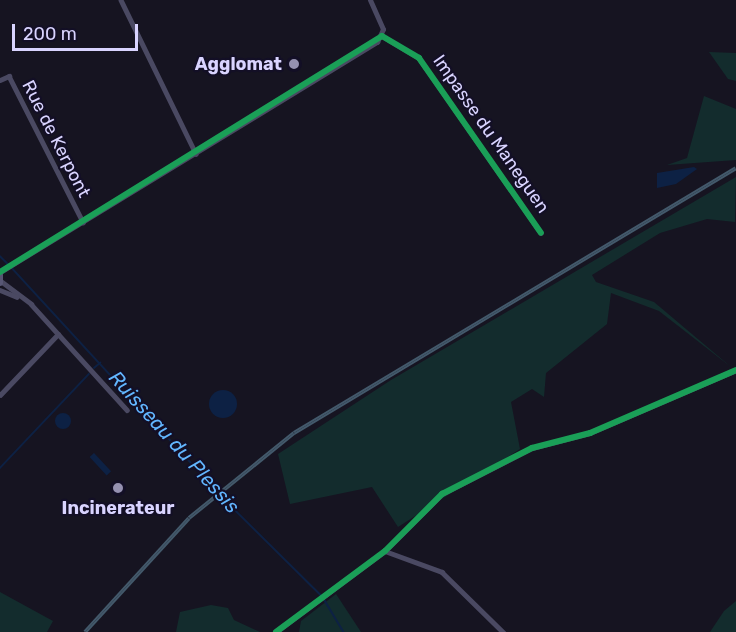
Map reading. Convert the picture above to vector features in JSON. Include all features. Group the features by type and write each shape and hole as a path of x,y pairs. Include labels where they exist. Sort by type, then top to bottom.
{"street":[{"path":"121,0 196,154"},
{"path":"127,410 58,334 1,278 17,265 382,36 370,0"},
{"name":"Impasse du Maneguen","path":"382,36 419,58 541,233"},
{"name":"Rue de Kerpont","path":"0,80 9,76 84,224"},
{"path":"0,290 22,298"},
{"path":"0,395 58,334"},
{"path":"276,632 385,551 442,494 532,448 590,433 736,370"},
{"path":"385,551 442,572 503,632"}],"green space":[{"path":"709,52 736,53 736,81 728,79"},
{"path":"704,96 736,109 736,160 667,165 687,158"},
{"path":"736,177 735,222 707,219 660,233 592,275 596,282 654,302 731,367 659,311 611,293 607,324 546,373 544,397 532,389 511,402 520,449 398,527 372,487 290,504 278,454 391,380"},
{"path":"0,592 53,621 47,632 0,632"},
{"path":"336,594 361,632 299,632 301,621"},
{"path":"736,601 736,632 710,632 724,611"},
{"path":"211,605 228,608 234,620 260,632 176,632 180,612"}],"water":[{"path":"694,167 697,169 676,184 657,188 657,173"},
{"path":"223,390 233,394 237,404 233,414 223,418 213,414 209,404 213,394"},
{"path":"60,413 66,413 71,421 69,427 60,429 55,424 55,418"},
{"path":"94,453 111,471 107,475 90,457"}],"waterway":[{"name":"Ruisseau du Plessis","path":"0,256 8,264"},
{"name":"Ruisseau du Plessis","path":"12,268 228,503 321,595"},
{"name":"Ruisseau du Plessis","path":"94,368 100,363"},
{"path":"0,468 89,374"},
{"name":"Ruisseau du Plessis","path":"324,599 344,632"}],"railway":[{"path":"85,632 189,518 294,433 736,168"}],"cycle path":[{"path":"0,272 382,36 419,58 541,233"},
{"path":"276,632 385,551 442,494 532,448 590,433 736,370"}],"place":[{"name":"Agglomat","path":"294,64"},
{"name":"Incinerateur","path":"118,488"}]}
